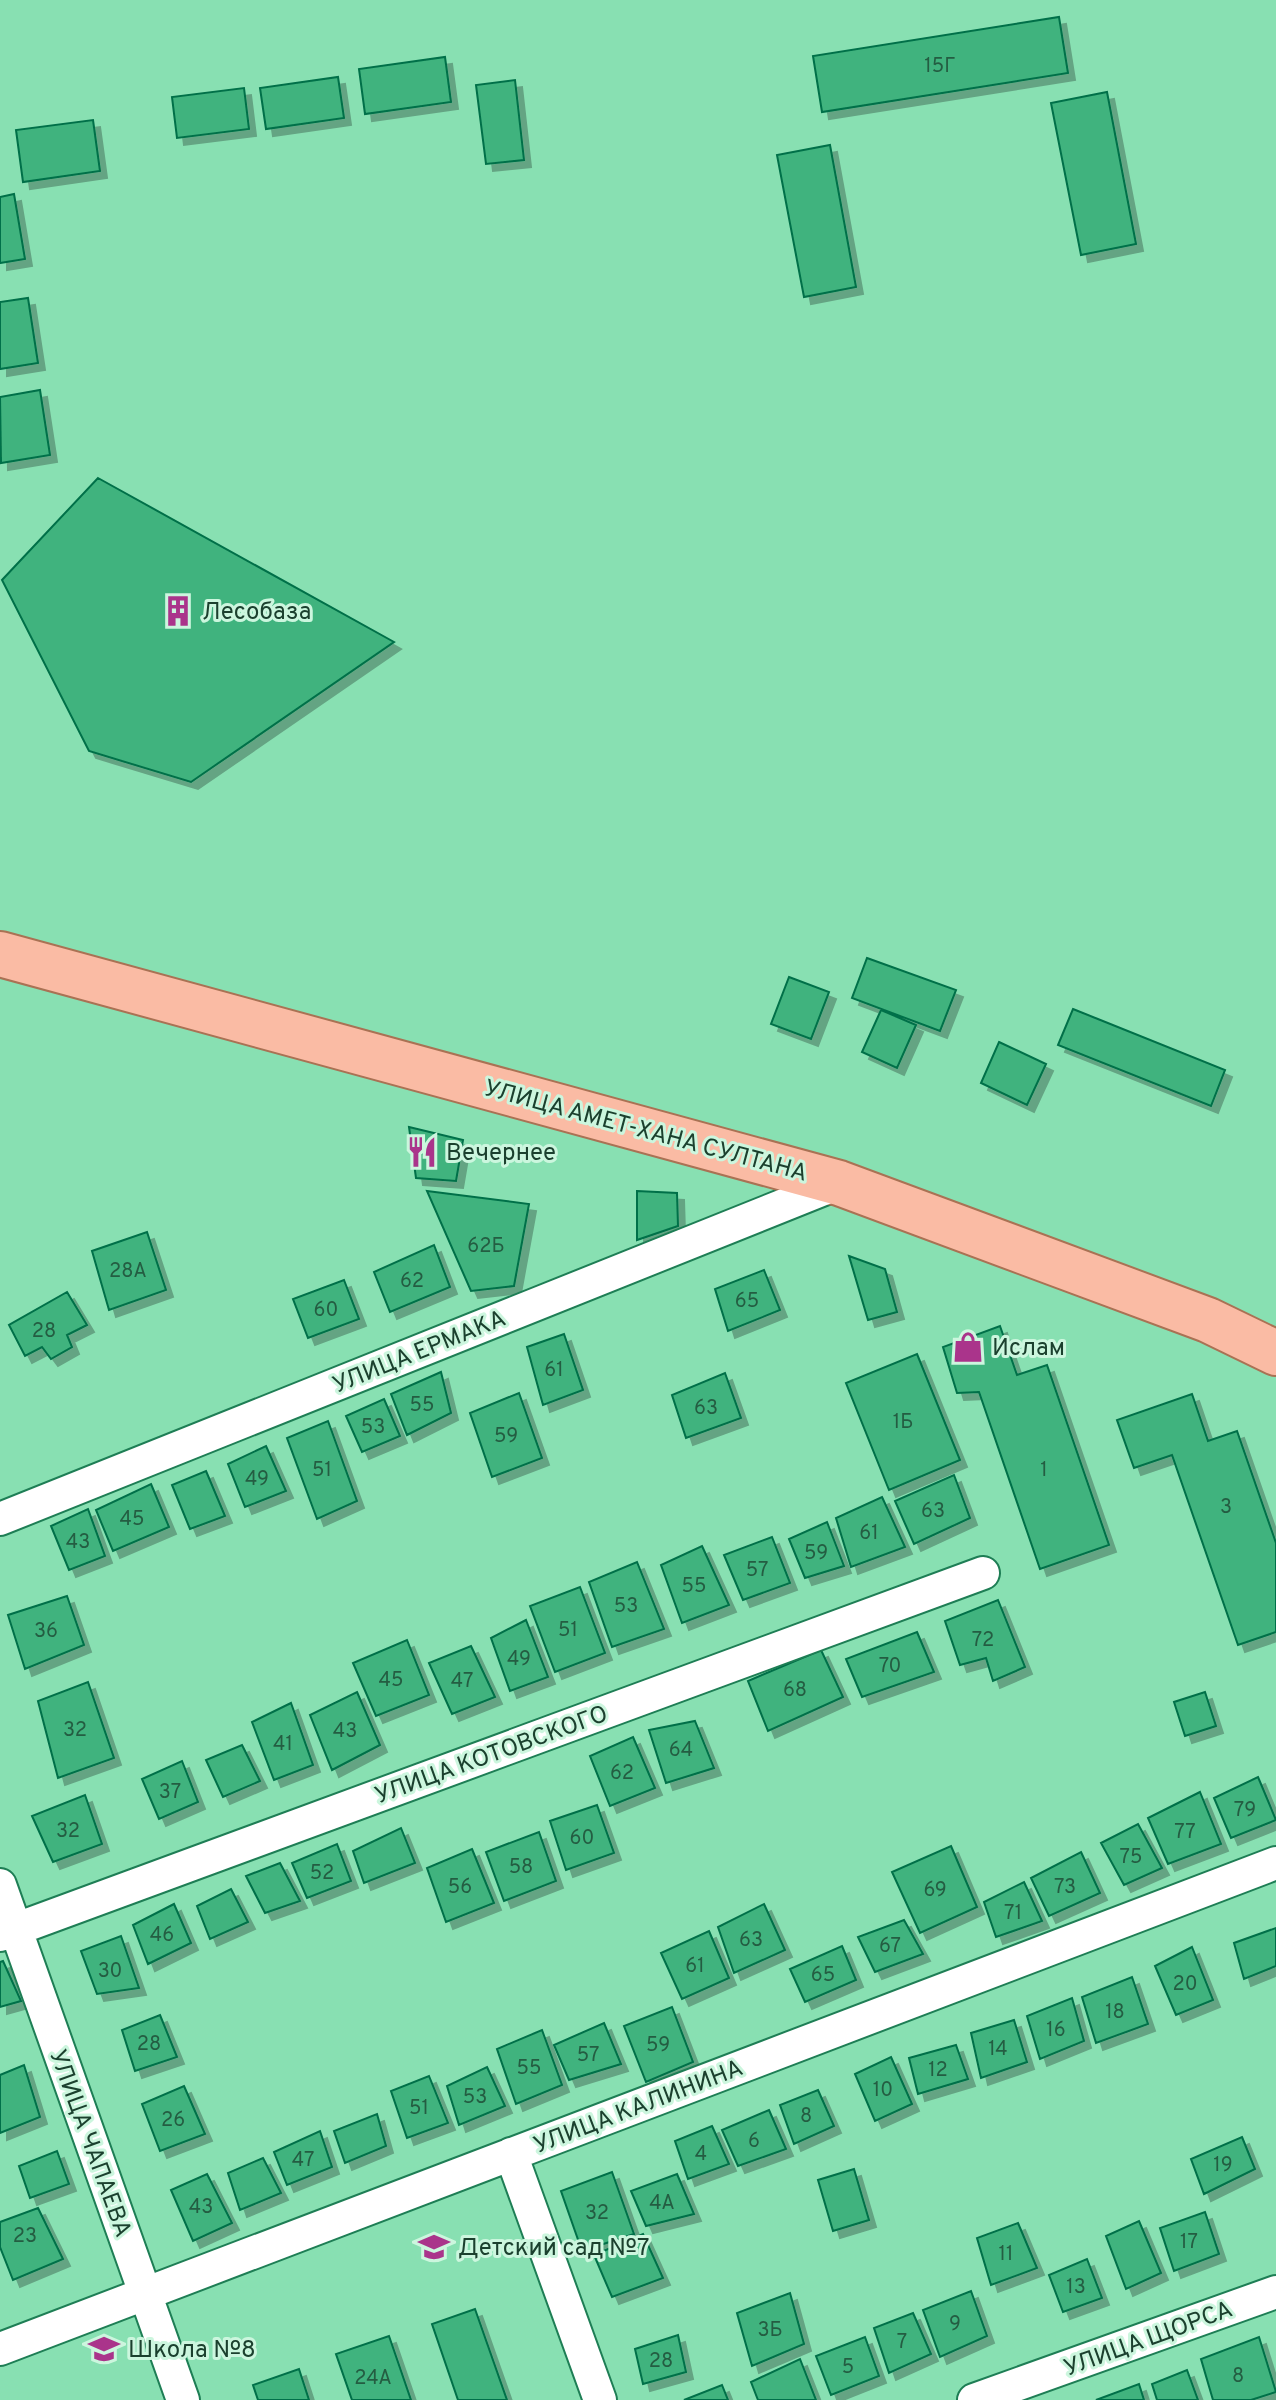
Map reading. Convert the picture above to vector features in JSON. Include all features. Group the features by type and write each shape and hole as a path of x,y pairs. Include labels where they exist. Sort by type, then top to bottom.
{"main road":[{"name":"УЛИЦА АМЕТ-ХАНА СУЛТАНА","path":"0,954 839,1183 1208,1320 1276,1353"}],"street":[{"name":"УЛИЦА ЕРМАКА","path":"0,1519 839,1183"},
{"name":"УЛИЦА КОТОВСКОГО","path":"7,1933 983,1573"},
{"name":"УЛИЦА КАЛИНИНА","path":"0,2349 1276,1863"},
{"name":"УЛИЦА ЧАПАЕВА","path":"0,1885 7,1933 183,2400"},
{"path":"511,2154 600,2400"},
{"name":"УЛИЦА ЩОРСА","path":"974,2400 1276,2292"}],"building":[{"path":"1059,17 1068,73 822,112 813,56"},
{"path":"445,57 451,102 365,114 359,69"},
{"path":"338,77 344,118 266,129 260,88"},
{"path":"515,80 524,160 486,164 476,85"},
{"path":"244,88 249,129 177,138 172,97"},
{"path":"1107,92 1136,244 1081,255 1051,103"},
{"path":"93,120 100,171 23,182 16,130"},
{"path":"830,145 856,287 804,297 777,155"},
{"path":"14,194 25,259 0,263 0,197"},
{"path":"28,298 38,363 0,369 0,302"},
{"path":"40,390 50,455 1,463 0,397"},
{"name":"Лесобаза","path":"98,478 394,642 191,782 89,751 2,580"},
{"path":"867,958 956,990 940,1031 852,998"},
{"path":"789,977 829,992 811,1039 771,1024"},
{"path":"1073,1009 1225,1070 1211,1106 1058,1045"},
{"path":"881,1010 916,1025 897,1068 862,1052"},
{"path":"999,1042 1046,1064 1027,1105 981,1083"},
{"path":"409,1127 463,1140 456,1181 416,1178"},
{"path":"427,1191 529,1204 514,1286 471,1291"},
{"path":"637,1191 677,1193 678,1226 637,1240"},
{"path":"147,1232 166,1290 109,1310 92,1251"},
{"path":"434,1245 450,1287 390,1312 374,1272"},
{"path":"849,1256 885,1269 897,1312 868,1320"},
{"path":"764,1270 780,1310 728,1331 715,1289"},
{"path":"344,1280 359,1319 308,1338 293,1299"},
{"path":"67,1292 87,1325 67,1335 72,1347 51,1359 42,1347 25,1356 9,1325"},
{"path":"1000,1326 1017,1375 1047,1365 1109,1545 1040,1569 979,1392 957,1393 943,1347"},
{"path":"564,1334 583,1390 543,1405 527,1347"},
{"path":"917,1354 960,1460 889,1490 846,1383"},
{"path":"441,1372 451,1413 407,1435 391,1394"},
{"path":"725,1373 741,1418 686,1438 672,1395"},
{"path":"519,1393 542,1458 492,1477 470,1413"},
{"path":"1192,1394 1208,1441 1237,1431 1276,1543 1276,1632 1238,1645 1172,1455 1134,1468 1117,1420"},
{"path":"384,1399 400,1436 362,1452 346,1416"},
{"path":"328,1421 357,1501 317,1519 287,1438"},
{"path":"266,1446 286,1491 245,1507 228,1464"},
{"path":"206,1471 225,1516 190,1529 172,1485"},
{"path":"954,1475 970,1518 914,1544 895,1501"},
{"path":"151,1484 169,1527 113,1551 96,1510"},
{"path":"882,1497 905,1547 851,1567 836,1518"},
{"path":"88,1509 105,1556 69,1570 51,1526"},
{"path":"827,1522 844,1566 805,1578 789,1539"},
{"path":"772,1537 790,1583 743,1600 724,1555"},
{"path":"702,1546 729,1605 682,1623 661,1565"},
{"path":"637,1562 664,1629 612,1647 589,1582"},
{"path":"580,1587 605,1653 555,1672 530,1606"},
{"path":"67,1596 84,1645 25,1669 8,1615"},
{"path":"998,1600 1025,1667 993,1681 986,1658 960,1665 945,1621"},
{"path":"526,1620 548,1677 510,1691 491,1638"},
{"path":"917,1632 934,1672 862,1697 846,1659"},
{"path":"407,1640 429,1695 376,1716 353,1663"},
{"path":"471,1646 495,1697 452,1714 429,1663"},
{"path":"821,1650 843,1697 768,1731 748,1681"},
{"path":"88,1682 114,1758 58,1778 38,1701"},
{"path":"357,1692 380,1745 332,1770 310,1715"},
{"path":"1205,1692 1216,1726 1185,1736 1174,1702"},
{"path":"291,1703 313,1765 274,1780 252,1722"},
{"path":"695,1721 714,1768 666,1783 649,1730"},
{"path":"633,1737 655,1788 610,1806 590,1756"},
{"path":"242,1745 260,1781 223,1797 206,1760"},
{"path":"182,1761 198,1802 159,1819 142,1779"},
{"path":"1258,1777 1276,1820 1231,1838 1214,1798"},
{"path":"1200,1792 1221,1844 1168,1864 1148,1818"},
{"path":"85,1795 102,1844 53,1862 32,1816"},
{"path":"597,1805 614,1853 566,1870 550,1821"},
{"path":"1138,1824 1162,1868 1124,1885 1101,1843"},
{"path":"401,1828 415,1863 364,1883 353,1851"},
{"path":"539,1832 556,1881 504,1901 486,1852"},
{"path":"337,1844 351,1881 307,1898 292,1863"},
{"path":"951,1846 977,1907 920,1933 892,1872"},
{"path":"472,1849 494,1903 446,1922 427,1868"},
{"path":"1081,1852 1100,1893 1049,1916 1031,1878"},
{"path":"280,1863 300,1901 265,1913 246,1876"},
{"path":"1024,1882 1042,1921 996,1937 984,1902"},
{"path":"231,1889 248,1922 210,1939 197,1906"},
{"path":"174,1904 191,1943 148,1964 133,1925"},
{"path":"764,1904 785,1950 734,1973 718,1927"},
{"path":"904,1920 923,1954 875,1972 858,1937"},
{"path":"1276,1928 1276,1966 1244,1979 1234,1943"},
{"path":"709,1931 729,1978 682,1999 661,1953"},
{"path":"121,1936 139,1988 97,1994 81,1951"},
{"path":"842,1946 856,1980 805,2002 790,1969"},
{"path":"1192,1947 1213,2000 1176,2015 1155,1966"},
{"path":"3,1961 21,2001 0,2007 0,1962"},
{"path":"1132,1977 1148,2024 1096,2043 1082,1997"},
{"path":"1072,1998 1084,2041 1040,2059 1027,2016"},
{"path":"672,2007 693,2062 646,2082 624,2026"},
{"path":"160,2015 177,2057 135,2071 122,2030"},
{"path":"1014,2020 1027,2062 981,2078 971,2033"},
{"path":"604,2023 621,2064 569,2080 554,2045"},
{"path":"542,2030 562,2085 516,2104 497,2049"},
{"path":"956,2045 968,2079 918,2094 909,2058"},
{"path":"891,2057 912,2104 875,2121 855,2074"},
{"path":"24,2065 40,2117 0,2133 0,2075"},
{"path":"487,2067 505,2106 459,2125 447,2086"},
{"path":"429,2076 448,2123 407,2138 391,2091"},
{"path":"184,2086 205,2134 160,2151 142,2104"},
{"path":"818,2090 834,2126 794,2144 780,2105"},
{"path":"769,2110 786,2149 738,2166 722,2130"},
{"path":"377,2114 386,2146 345,2163 334,2131"},
{"path":"712,2126 729,2164 688,2179 675,2141"},
{"path":"320,2131 332,2167 287,2185 274,2152"},
{"path":"1242,2137 1255,2169 1204,2194 1191,2159"},
{"path":"57,2151 69,2184 30,2198 19,2166"},
{"path":"263,2158 281,2193 240,2210 228,2173"},
{"path":"854,2169 869,2220 833,2231 818,2180"},
{"path":"612,2172 634,2234 582,2251 561,2191"},
{"path":"207,2174 232,2223 193,2241 171,2190"},
{"path":"677,2174 694,2214 646,2226 631,2191"},
{"path":"38,2208 63,2259 13,2280 0,2247 0,2222"},
{"path":"1205,2212 1219,2254 1174,2271 1160,2228"},
{"path":"1139,2221 1161,2273 1126,2289 1106,2236"},
{"path":"1018,2223 1037,2268 991,2285 977,2238"},
{"path":"643,2234 663,2278 612,2297 594,2255"},
{"path":"1087,2259 1102,2298 1063,2312 1049,2275"},
{"path":"971,2291 987,2336 940,2357 923,2310"},
{"path":"790,2293 804,2344 752,2366 737,2313"},
{"path":"475,2309 507,2400 458,2400 432,2324"},
{"path":"913,2313 931,2354 889,2373 874,2328"},
{"path":"678,2335 686,2372 643,2384 635,2349"},
{"path":"389,2336 411,2400 352,2400 336,2354"},
{"path":"865,2337 879,2376 831,2395 816,2356"},
{"path":"1259,2337 1276,2392 1251,2400 1213,2400 1201,2359"},
{"path":"800,2359 816,2400 758,2400 751,2382"},
{"path":"299,2369 309,2400 258,2400 253,2385"},
{"path":"1187,2370 1198,2400 1157,2400 1152,2384"},
{"path":"1139,2384 1144,2400 1096,2400"},
{"path":"722,2385 728,2400 684,2400"}],"place":[{"name":"Лесобаза","path":"178,611"},
{"name":"Вечернее","path":"422,1152"},
{"name":"Ислам","path":"968,1347"},
{"name":"Детский сад №7","path":"434,2247"},
{"name":"Школа №8","path":"104,2349"}]}
